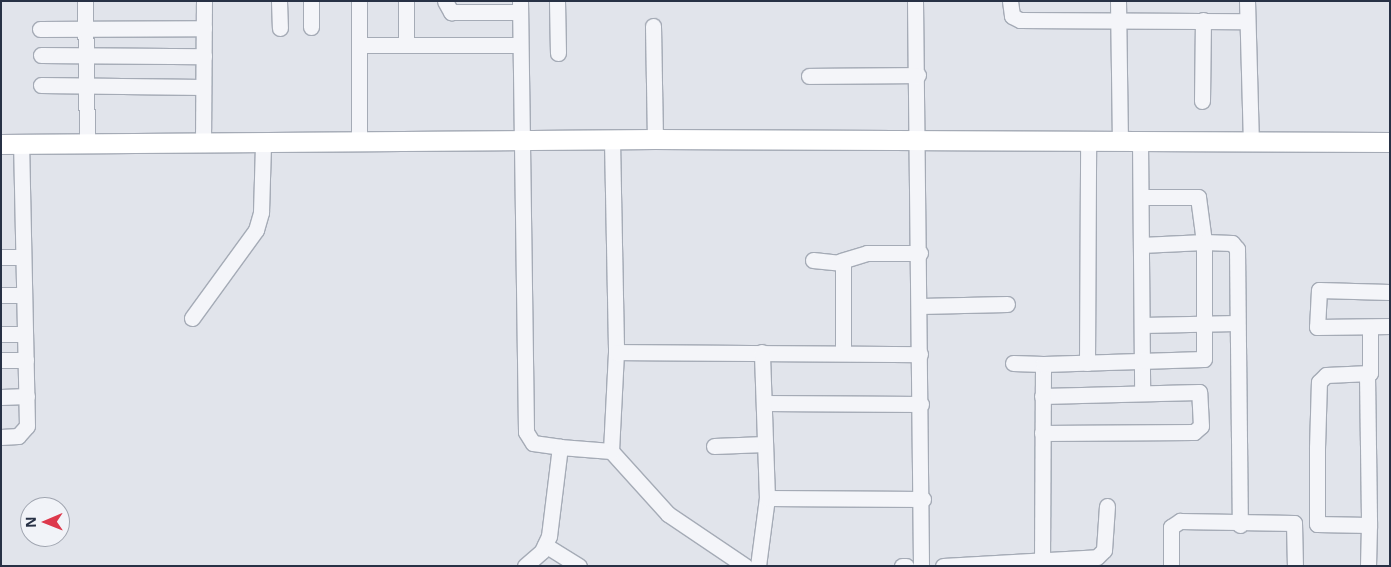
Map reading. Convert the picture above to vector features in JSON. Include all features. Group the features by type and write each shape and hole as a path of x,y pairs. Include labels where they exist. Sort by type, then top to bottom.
{"main road":[{"path":"1,144 655,139 1390,142"}],"street":[{"path":"85,1 87,144"},
{"path":"203,143 204,1"},
{"path":"279,1 280,28"},
{"path":"311,1 311,27"},
{"path":"359,1 359,142"},
{"path":"406,1 406,45"},
{"path":"445,1 452,12 520,7 519,141 526,432 533,443 611,451 668,514 745,566"},
{"path":"557,1 558,53"},
{"path":"916,1 920,141 920,354 923,500 921,566"},
{"path":"1010,1 1012,16 1020,20 1246,21"},
{"path":"1118,1 1120,141"},
{"path":"1247,1 1250,141"},
{"path":"1202,101 1203,20"},
{"path":"653,26 655,139"},
{"path":"40,29 204,28"},
{"path":"359,45 520,45"},
{"path":"40,56 204,56"},
{"path":"809,76 918,75"},
{"path":"41,85 203,87"},
{"path":"611,451 616,352 612,140"},
{"path":"1087,363 1088,141"},
{"path":"1140,141 1142,393"},
{"path":"192,318 256,230 261,212 263,143"},
{"path":"1,437 18,436 27,426 21,144"},
{"path":"1014,363 1143,364 1203,362 1204,242 1198,197 1141,197"},
{"path":"1141,245 1204,242 1232,243 1238,248 1237,323 1240,525"},
{"path":"813,260 841,261 867,254 920,253"},
{"path":"1,257 24,257"},
{"path":"841,261 843,352"},
{"path":"1389,292 1319,290 1319,328 1390,326"},
{"path":"1,295 24,295"},
{"path":"920,306 1008,304"},
{"path":"1142,325 1237,323"},
{"path":"1368,566 1367,375 1370,327"},
{"path":"1,334 25,334"},
{"path":"616,352 920,354"},
{"path":"758,566 768,498 762,352"},
{"path":"1,360 26,360"},
{"path":"1042,560 1043,364"},
{"path":"1317,524 1319,382 1326,375 1367,375"},
{"path":"1042,396 1199,392 1200,429 1042,433"},
{"path":"1,397 27,396"},
{"path":"764,404 921,404"},
{"path":"714,446 766,444"},
{"path":"525,566 546,545 560,447"},
{"path":"768,498 923,500"},
{"path":"943,566 1005,565 1042,560 1070,563 1102,554 1107,506"},
{"path":"1171,566 1173,522 1240,525 1294,523 1368,525"},
{"path":"1294,523 1295,566"},
{"path":"546,545 579,566"}]}
